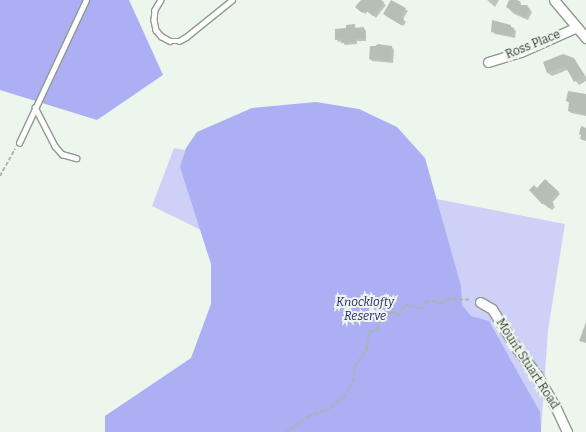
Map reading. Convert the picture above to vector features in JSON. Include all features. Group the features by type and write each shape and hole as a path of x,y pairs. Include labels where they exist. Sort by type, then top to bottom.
{"street":[{"path":"554,0 586,38"},
{"name":"Ross Place","path":"488,62 521,52 577,28"},
{"name":"Mount Stuart Road","path":"480,302 492,309 555,406 567,432"}],"lane":[{"path":"19,143 86,0"},
{"path":"161,0 155,10 154,20 156,30 161,36 170,41 179,40 186,37 232,0"},
{"path":"35,107 55,146 62,154 76,158"}],"path":[{"path":"0,176 19,143"},
{"path":"286,432 309,416 331,408 336,402 344,397 353,382 355,366 367,349 368,332 378,329 379,322 392,312 399,315 405,306 422,309 426,302 434,301 441,304 447,299 464,299"}],"green space":[{"path":"0,0 129,0 163,75 97,120 0,90"},
{"name":"Knocklofty Reserve","path":"316,102 359,109 397,127 425,158 461,286 462,305 471,316 489,321 540,412 541,432 105,432 105,416 191,358 211,304 211,264 180,167 186,148 197,132 252,108"},
{"name":"Knocklofty Reserve","path":"174,148 565,224 548,330 541,432 254,256 152,206"}],"building":[{"path":"361,0 381,0 384,2 373,16 365,10 362,13 355,7"},
{"path":"391,0 406,8 401,17 404,19 401,25 383,14"},
{"path":"509,0 517,0 521,2 519,4 521,5 528,5 527,7 530,9 525,18 506,7"},
{"path":"492,20 511,25 511,27 514,28 513,36 491,32"},
{"path":"355,24 355,28 364,27 365,39 355,39 356,42 341,43 341,39 335,40 335,29 346,28 346,25"},
{"path":"378,44 392,46 391,61 369,59 370,46 375,46"},
{"path":"563,54 574,58 585,76 574,82 567,69 563,67 547,73 543,62"},
{"path":"568,91 586,94 586,114 568,111 569,102 566,101"},
{"path":"581,126 586,128 586,141 580,139 581,135 579,134"},
{"path":"545,179 559,192 550,200 554,204 549,208 542,204 529,190 534,185 537,188"},
{"path":"586,322 586,343 579,341"}]}
